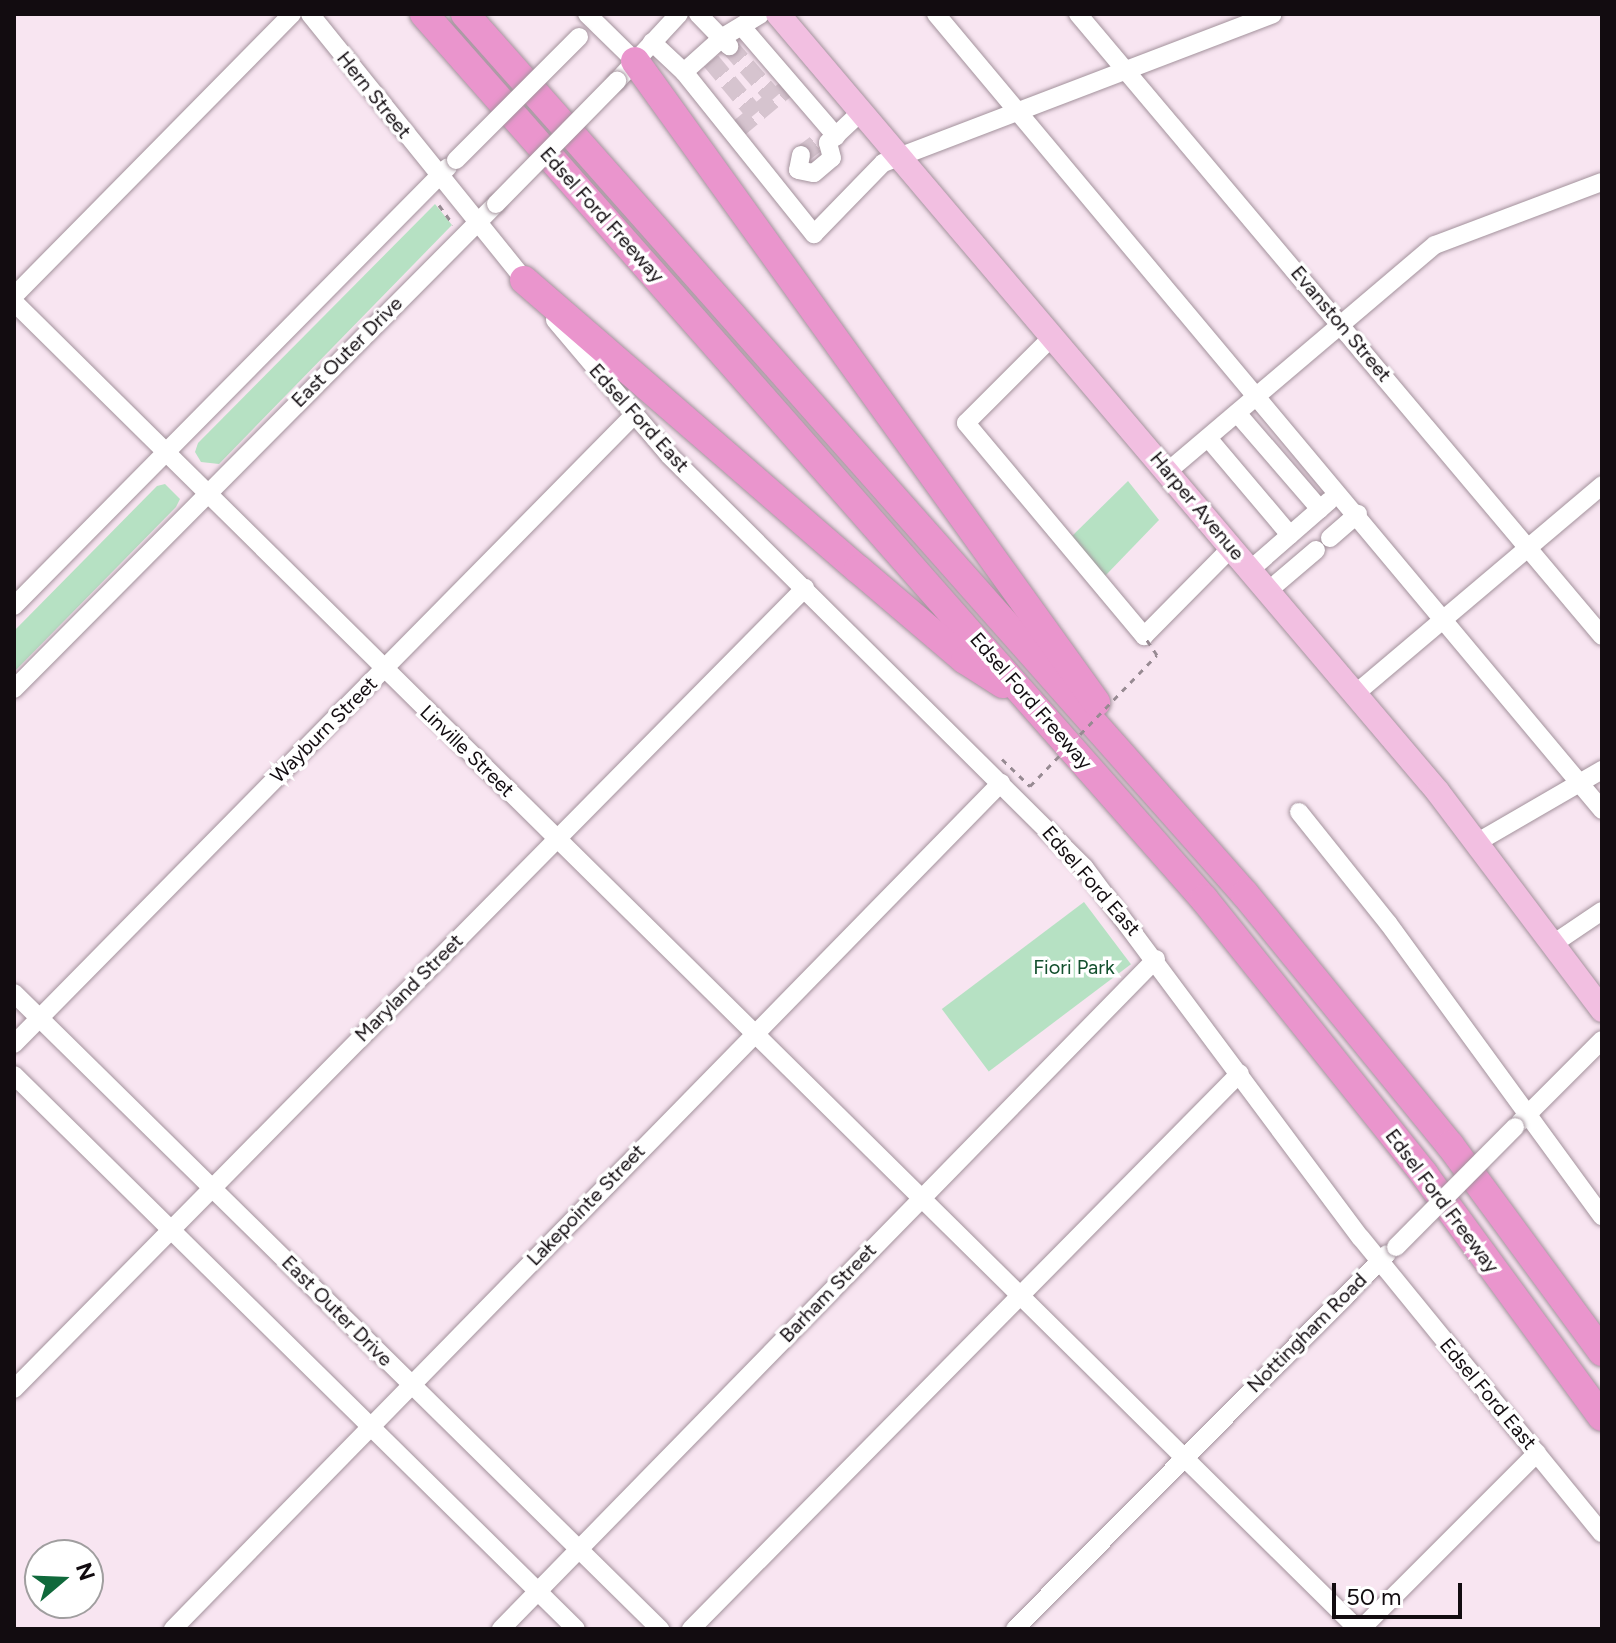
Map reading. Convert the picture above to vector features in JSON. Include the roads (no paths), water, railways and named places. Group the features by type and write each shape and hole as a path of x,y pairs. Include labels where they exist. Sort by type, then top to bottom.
{"highway":[{"name":"Edsel Ford Freeway","path":"424,14 1034,705 1280,991 1602,1417"},
{"name":"Edsel Ford Freeway","path":"465,14 1134,764 1450,1145 1602,1352"},
{"path":"635,61 1075,668 1134,764"},
{"path":"524,280 965,660 1034,705"}],"main road":[{"name":"Harper Avenue","path":"778,14 1355,694 1476,843 1602,1010"}],"street":[{"path":"14,296 292,14"},
{"name":"Hern Street","path":"310,14 477,222"},
{"name":"East Outer Drive","path":"14,689 496,204 679,14"},
{"path":"698,14 726,42"},
{"path":"684,72 708,57 761,14"},
{"path":"936,14 1259,395 1582,782 1602,810"},
{"name":"Evanston Street","path":"1078,14 1602,636"},
{"path":"14,606 579,37 594,16 635,61 684,72 735,131 814,234 883,163 1273,14"},
{"path":"743,28 827,141 832,158 814,173 800,163 775,187"},
{"path":"786,82 810,51"},
{"path":"827,141 862,111"},
{"path":"1167,472 1435,245 1602,182"},
{"name":"Edsel Ford East","path":"477,222 634,415 1084,867 1379,1260 1602,1533"},
{"name":"Linville Street","path":"14,302 1360,1629"},
{"path":"1053,336 966,423 1144,636 1231,548"},
{"path":"1237,413 1320,509"},
{"name":"Wayburn Street","path":"14,1044 634,415"},
{"path":"1208,438 1290,535"},
{"path":"1355,694 1602,485"},
{"path":"1250,570 1340,492"},
{"path":"1268,591 1358,514"},
{"name":"Maryland Street","path":"14,1389 805,588"},
{"path":"1476,843 1602,770"},
{"name":"Lakepointe Street","path":"173,1629 1001,783"},
{"path":"1299,812 1328,846 1521,1120 1602,1216"},
{"path":"1553,944 1602,911"},
{"name":"Barham Street","path":"501,1629 1156,959"},
{"name":"East Outer Drive","path":"14,993 660,1629"},
{"name":"Nottingham Road","path":"1015,1629 1379,1260 1396,1247 1602,1040"},
{"path":"691,1629 1240,1073"},
{"path":"14,1075 576,1629"},
{"path":"1360,1629 1537,1453"}],"tunnel":[{"path":"729,46 774,98"},
{"path":"711,61 755,114"},
{"path":"738,129 786,89"},
{"path":"801,155 817,143"}],"park label":[{"name":"Fiori Park","path":"1074,967"}]}
